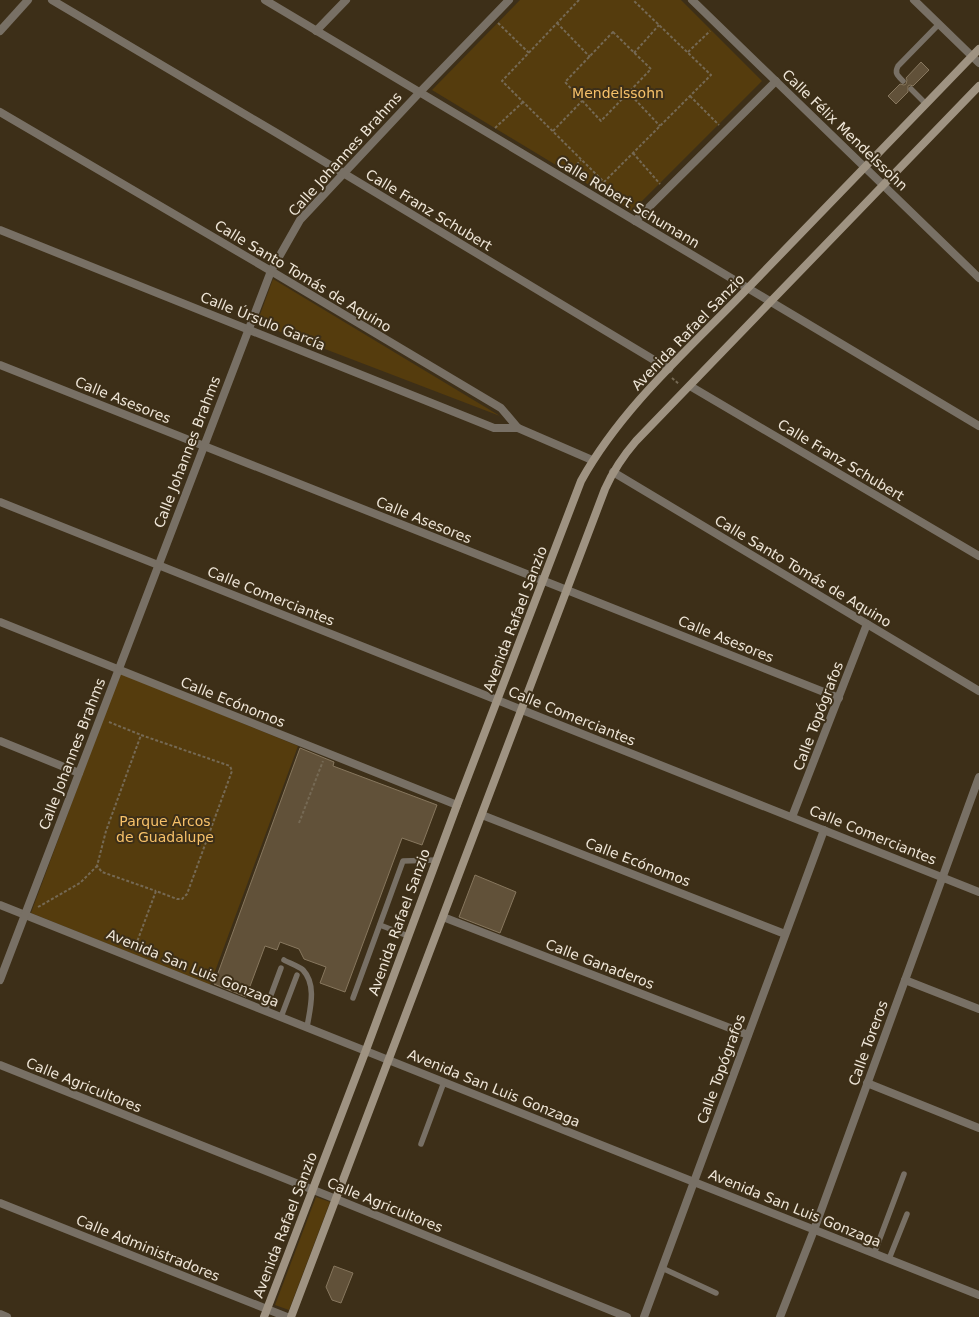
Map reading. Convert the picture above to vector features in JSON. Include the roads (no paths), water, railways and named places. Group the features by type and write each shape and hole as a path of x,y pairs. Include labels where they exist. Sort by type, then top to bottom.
{"main road":[{"name":"Avenida Rafael Sanzio","path":"266,1313 457,805 581,481 592,460 617,427 667,371 979,49"},
{"path":"291,1317 521,710 613,472 623,456 636,441 979,86"}],"street":[{"path":"0,31 28,0"},
{"name":"Calle Franz Schubert","path":"52,0 280,135 667,371"},
{"name":"Calle Robert Schumann","path":"265,0 747,289 979,426"},
{"path":"316,31 346,0"},
{"name":"Calle Johannes Brahms","path":"0,980 271,271 300,220 509,0"},
{"name":"Calle Félix Mendelssohn","path":"692,0 979,278"},
{"path":"914,0 979,63"},
{"path":"635,221 776,81"},
{"name":"Calle Santo Tomás de Aquino","path":"0,112 501,408 518,428 592,460"},
{"name":"Calle Úrsulo García","path":"0,230 248,328 494,428 518,428"},
{"name":"Calle Asesores","path":"0,366 839,698"},
{"name":"Calle Franz Schubert","path":"689,387 979,556"},
{"name":"Calle Santo Tomás de Aquino","path":"613,472 979,691"},
{"name":"Calle Comerciantes","path":"0,502 979,892"},
{"name":"Calle Ecónomos","path":"0,622 457,805"},
{"name":"Calle Topógrafos","path":"792,817 867,624"},
{"path":"0,741 79,773"},
{"name":"Calle Toreros","path":"780,1317 814,1230 979,777"},
{"name":"Calle Ecónomos","path":"482,815 785,934"},
{"name":"Calle Topógrafos","path":"644,1317 824,830"},
{"name":"Avenida San Luis Gonzaga","path":"0,905 979,1295"},
{"name":"Calle Ganaderos","path":"443,917 748,1035"},
{"path":"905,980 979,1009"},
{"name":"Calle Agricultores","path":"0,1065 336,1198 626,1317"},
{"path":"867,1083 979,1128"},
{"name":"Calle Administradores","path":"0,1202 266,1313 287,1317"},
{"path":"0,1314 7,1317"}],"lane":[{"path":"903,81 897,76 896,70 898,66 938,24"},
{"path":"911,88 926,104"},
{"path":"352,998 403,861 436,860"},
{"path":"380,925 408,936"},
{"path":"284,960 302,970 310,981 311,1004 307,1027"},
{"path":"265,1010 281,968"},
{"path":"281,1017 297,975"},
{"path":"421,1144 444,1082"},
{"path":"874,1254 904,1174"},
{"path":"889,1259 907,1214"},
{"path":"662,1268 716,1292"}],"park label":[{"name":"Mendelssohn","path":"618,93"},
{"name":"Parque Arcos de Guadalupe","path":"165,830"}]}
